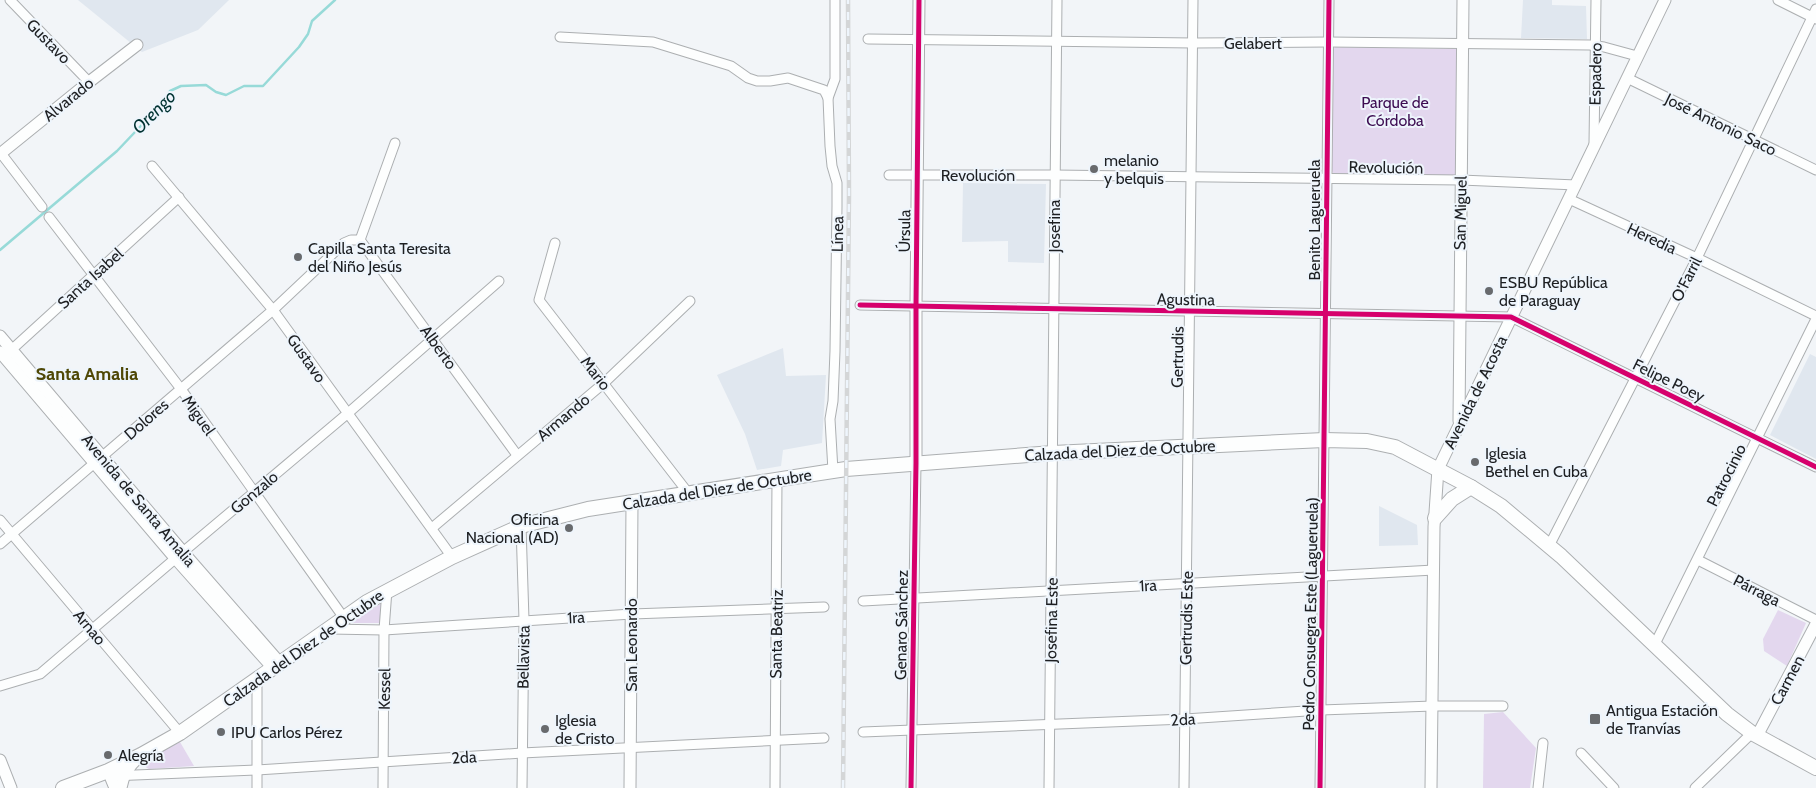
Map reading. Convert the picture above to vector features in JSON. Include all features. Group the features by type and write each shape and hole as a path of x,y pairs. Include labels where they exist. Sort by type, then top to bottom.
{"main road":[{"name":"Calzada del Diez de Octubre","path":"63,788 92,777 115,773 180,732 387,590 521,526 588,509 833,471 916,463 1053,452 1324,440 1367,441 1395,447 1471,487"},
{"path":"1435,518 1452,499 1471,487 1501,506 1549,546 1719,707 1754,735 1816,768"}],"street":[{"name":"Gustavo","path":"10,0 89,82"},
{"name":"Línea","path":"833,471 830,419 835,361 838,206 837,183 832,166 830,146 828,98 835,80 835,0"},
{"name":"Úrsula","path":"916,463 919,0"},
{"name":"Josefina","path":"1053,452 1057,0"},
{"name":"Gertrudis","path":"1188,447 1193,0"},
{"name":"Benito Lagueruela","path":"1324,440 1329,0"},
{"name":"San Miguel","path":"1458,425 1463,0"},
{"name":"Espadero","path":"1594,147 1596,0"},
{"name":"Avenida de Acosta","path":"1431,788 1435,518 1438,469 1665,0"},
{"path":"1778,0 1815,15"},
{"name":"O'Farril","path":"1549,546 1697,258 1753,138 1815,15"},
{"path":"560,36 653,42 731,66 748,78 757,81 788,78 813,85 824,90 828,98"},
{"name":"Gelabert","path":"868,39 1193,44 1329,42 1596,45 1637,56"},
{"name":"Alvarado","path":"0,153 137,45"},
{"name":"José Antonio Saco","path":"1627,78 1816,170"},
{"path":"360,240 395,143"},
{"path":"0,153 42,207"},
{"name":"Gustavo","path":"152,166 273,310 452,558"},
{"name":"Revolución","path":"890,175 1461,180 1576,185"},
{"name":"Santa Isabel","path":"4,354 179,198"},
{"name":"Heredia","path":"1569,199 1697,258 1816,318"},
{"name":"Miguel","path":"50,217 181,389 344,618"},
{"name":"Dolores","path":"0,544 273,310 344,243 351,240 360,240"},
{"name":"Alberto","path":"360,240 517,455"},
{"name":"Mario","path":"555,243 539,300 689,494"},
{"name":"Gonzalo","path":"0,686 40,674 347,414 499,282"},
{"name":"Armando","path":"432,528 604,383 690,301"},
{"name":"Agustina","path":"860,305 1511,317"},
{"name":"Felipe Poey","path":"1511,317 1816,467"},
{"name":"Patrocinio","path":"1654,646 1816,318"},
{"name":"Avenida de Santa Amalia","path":"0,336 4,354 276,666"},
{"name":"Pedro Consuegra Este (Lagueruela)","path":"1320,788 1324,440"},
{"name":"Gertrudis Este","path":"1184,788 1188,447"},
{"name":"Josefina Este","path":"1049,788 1053,452"},
{"name":"Genaro Sánchez","path":"911,788 916,463"},
{"name":"Santa Beatriz","path":"774,788 777,479"},
{"name":"San Leonardo","path":"630,788 632,502"},
{"name":"Arnao","path":"0,520 180,732"},
{"name":"Bellavista","path":"521,526 524,620 522,788"},
{"name":"Párraga","path":"1698,560 1816,622"},
{"name":"1ra","path":"863,601 1434,570"},
{"name":"Kessel","path":"382,788 384,630 387,590"},
{"name":"1ra","path":"328,629 384,630 632,614 824,607"},
{"name":"Carmen","path":"1754,735 1816,622"},
{"path":"257,680 258,788"},
{"name":"2da","path":"863,732 1185,719 1321,710 1432,706 1503,706"},
{"path":"1695,788 1754,735"},
{"name":"2da","path":"115,773 258,770 522,753 824,738"},
{"path":"1538,788 1544,743"},
{"path":"1581,753 1614,788"},
{"path":"0,760 11,788"},
{"path":"115,773 115,788"},
{"path":"115,773 121,788"}],"shaded area":[{"path":"78,0 229,0 198,30 142,52"},
{"path":"1523,0 1552,0 1552,5 1586,6 1587,39 1521,38"},
{"path":"963,183 1046,184 1044,263 1008,262 1008,241 962,242"},
{"path":"783,348 786,376 826,375 822,443 783,450 781,466 757,470 745,434 717,375"},
{"path":"1810,354 1816,357 1816,459 1770,435"},
{"path":"1379,506 1417,525 1418,545 1379,546"}],"green space":[{"name":"Parque de Córdoba","path":"1335,47 1459,49 1457,173 1453,177 1334,175 1332,171 1332,51"},
{"path":"382,603 381,623 347,623"},
{"path":"1778,610 1806,623 1787,666 1764,651 1763,639"},
{"path":"1503,712 1536,748 1530,788 1483,788 1484,714"},
{"path":"180,742 194,766 149,769 144,766 145,761"}],"waterway":[{"name":"Orengo","path":"0,250 117,151 154,112 170,91 181,86 206,85 216,92 226,95 244,86 263,86 299,47 308,34 312,21 335,0"}],"railway":[{"path":"843,788 849,194 848,0"}],"cycle path":[{"path":"911,788 916,463 919,0"},
{"path":"1320,788 1329,0"},
{"path":"860,305 1511,317 1816,467"}],"place":[{"name":"melanio y belquis","path":"1094,169"},
{"name":"Capilla Santa Teresita del Niño Jesús","path":"298,257"},
{"name":"ESBU República de Paraguay","path":"1489,291"},
{"name":"Iglesia Bethel en Cuba","path":"1475,462"},
{"name":"Oficina Nacional (AD)","path":"569,528"},
{"name":"Antigua Estación de Tranvías","path":"1595,719"},
{"name":"Iglesia de Cristo","path":"545,729"},
{"name":"IPU Carlos Pérez","path":"221,732"},
{"name":"Alegría","path":"108,755"}],"district":[{"name":"Santa Amalia","path":"87,374"}]}
